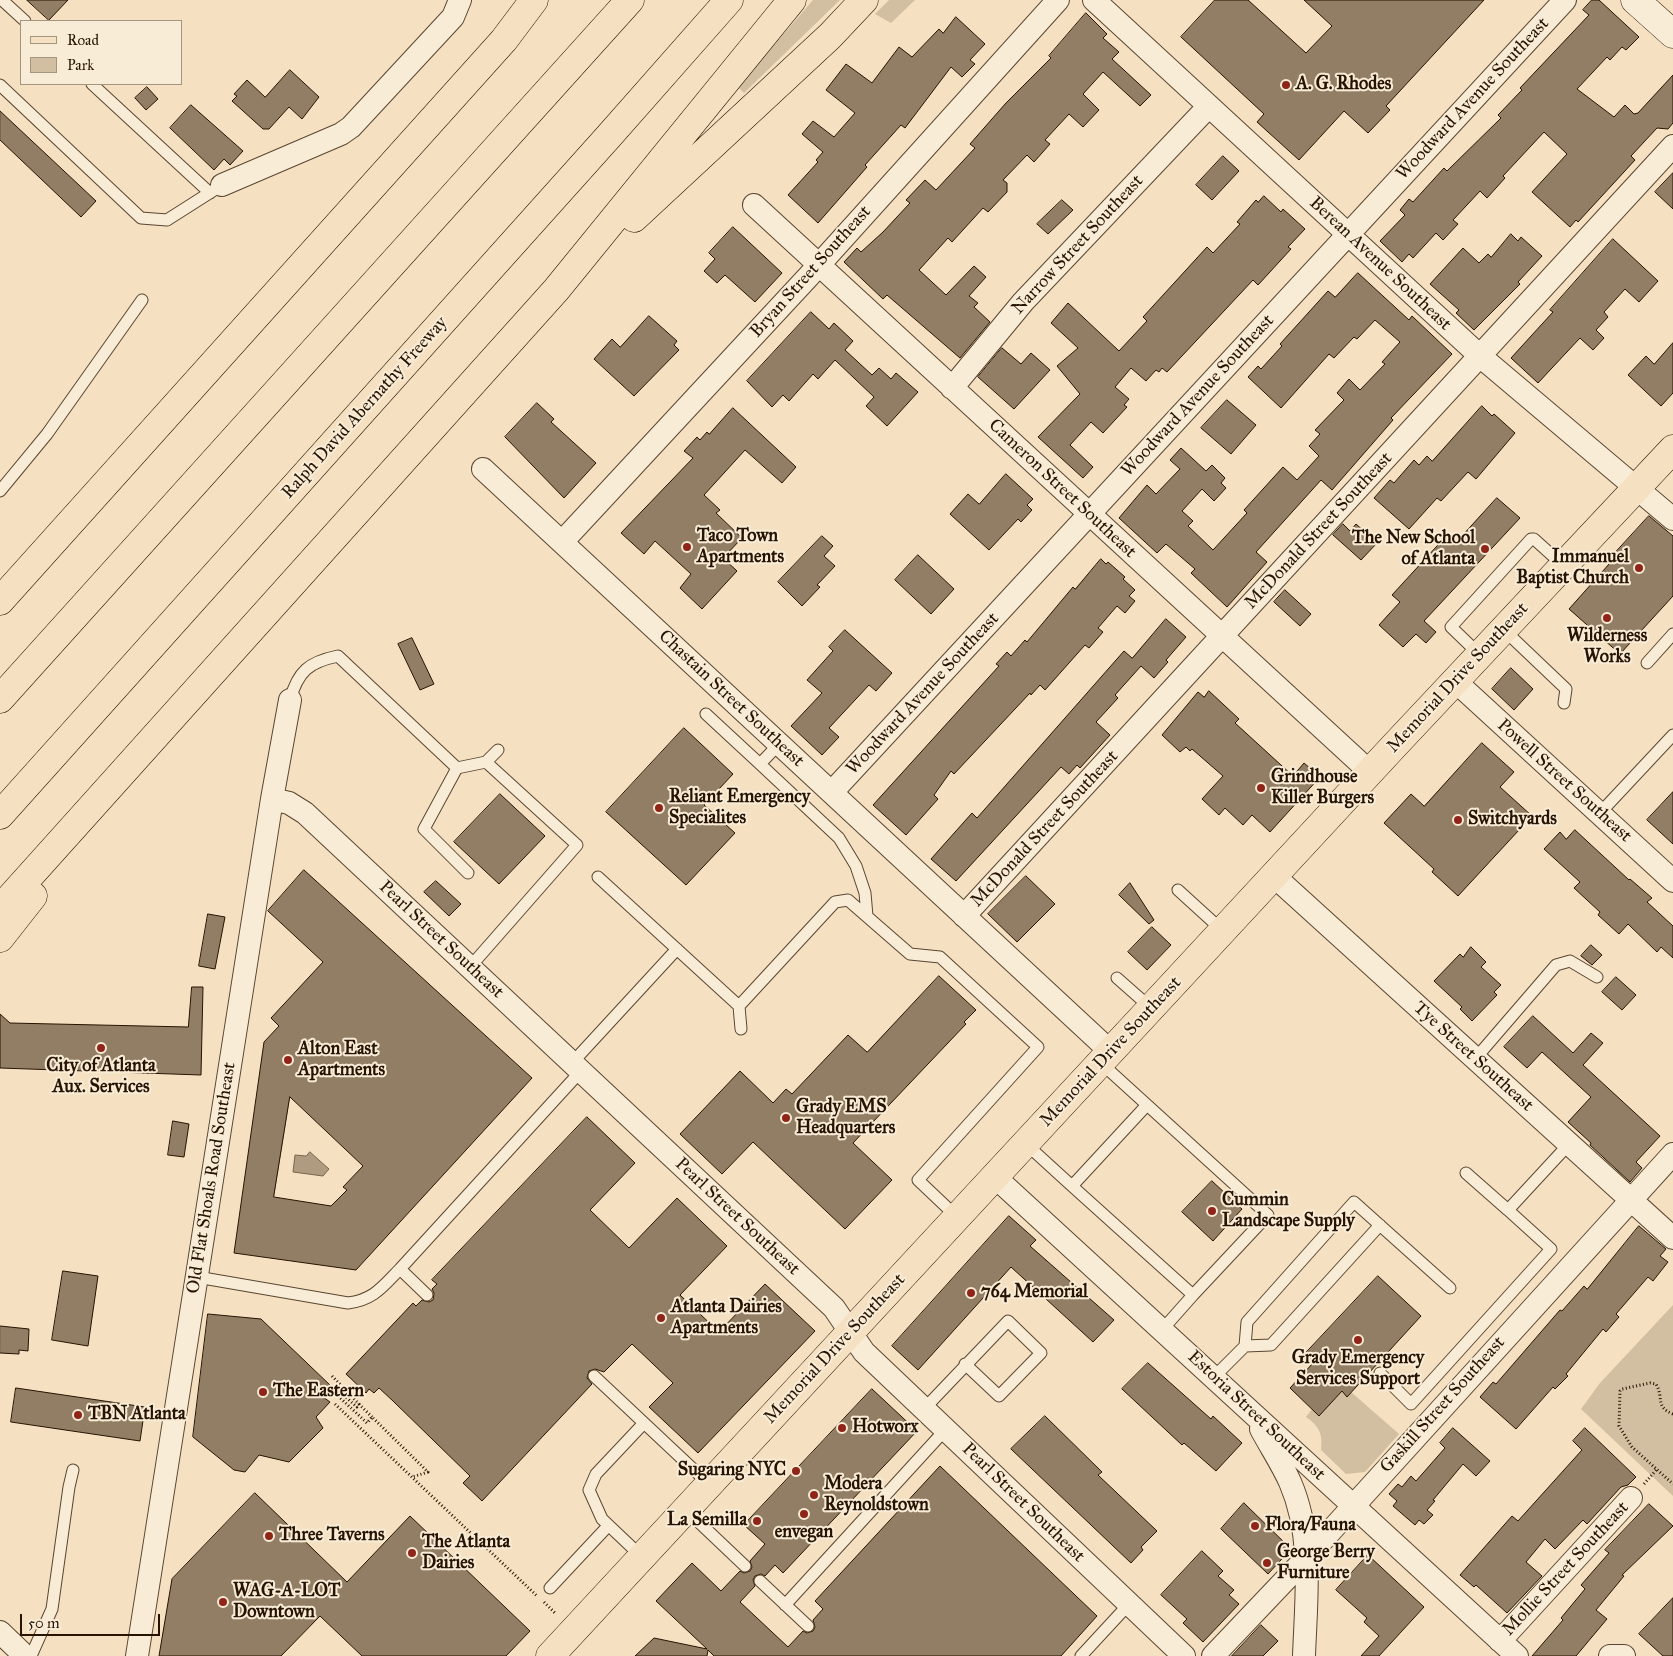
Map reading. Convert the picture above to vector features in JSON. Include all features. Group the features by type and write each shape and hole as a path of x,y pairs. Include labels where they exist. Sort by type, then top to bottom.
{"main road":[{"path":"0,601 504,40 534,0"},
{"path":"504,40 549,0"},
{"path":"0,699 630,0"},
{"name":"Ralph David Abernathy Freeway","path":"0,814 729,0"},
{"path":"0,909 556,290 792,0"},
{"path":"556,290 830,36 864,0"},
{"path":"1635,0 1673,34"},
{"name":"Memorial Drive Southeast","path":"553,1655 709,1484 1370,772 1638,489 1673,449"},
{"path":"0,938 49,877 103,796"}],"street":[{"path":"216,189 334,137 351,127 453,17 460,0"},
{"name":"Bryan Street Southeast","path":"562,542 818,266 1058,0"},
{"name":"Berean Avenue Southeast","path":"1094,0 1480,356 1673,519"},
{"name":"Woodward Avenue Southeast","path":"832,792 1348,234 1556,3"},
{"name":"Narrow Street Southeast","path":"952,388 1023,302 1209,106"},
{"name":"McDonald Street Southeast","path":"964,916 1673,146"},
{"name":"Cameron Street Southeast","path":"754,205 818,266 1370,772"},
{"name":"Chastain Street Southeast","path":"483,469 964,916 1106,1057"},
{"name":"Powell Street Southeast","path":"1455,681 1673,881"},
{"name":"Old Flat Shoals Road Southeast","path":"137,1656 272,799 290,700"},
{"name":"Pearl Street Southeast","path":"272,799 290,803 305,813 834,1308 864,1352 1184,1656"},
{"name":"Tye Street Southeast","path":"1274,876 1673,1238"},
{"name":"Gaskill Street Southeast","path":"1213,1656 1308,1556 1352,1504 1673,1154"},
{"name":"Estoria Street Southeast","path":"995,1178 1517,1656"},
{"path":"1252,1412 1290,1482 1302,1521 1308,1556 1304,1656"},
{"name":"Mollie Street Southeast","path":"1500,1641 1631,1498"},
{"path":"0,1632 25,1656"},
{"path":"1610,1656 1624,1656"}],"lane":[{"path":"2,0 24,20"},
{"path":"0,85 141,218 166,220 216,189 93,85"},
{"path":"0,491 47,434 142,300"},
{"path":"1480,655 1452,627 1531,539 1534,539 1564,566"},
{"path":"1504,630 1566,689 1564,703"},
{"path":"1647,663 1673,634"},
{"path":"290,700 295,683 308,667 323,659 338,656 457,768"},
{"path":"706,714 839,838 856,866 865,894 867,916"},
{"path":"1600,813 1673,735"},
{"path":"760,764 779,744"},
{"path":"468,873 424,829 457,768 486,762 498,750"},
{"path":"470,967 577,845 486,762"},
{"path":"598,877 739,1006 741,1030"},
{"path":"1178,890 1223,931"},
{"path":"739,1006 835,902 848,900 910,954 940,957 1038,1047 918,1180 958,1217"},
{"path":"197,1277 348,1303 363,1301 376,1294 577,1067 677,949"},
{"path":"1475,1059 1556,965 1570,961 1597,977"},
{"path":"1117,978 1151,1008"},
{"path":"1106,1057 1146,1106 1268,1216 1162,1330"},
{"path":"1072,1186 1146,1106"},
{"path":"1026,1144 1193,1295"},
{"path":"1508,1210 1569,1144"},
{"path":"1380,1373 1411,1404 1551,1249 1466,1173"},
{"path":"1214,1377 1244,1346 1247,1322 1354,1202 1450,1288"},
{"path":"1244,1346 1271,1345 1380,1225"},
{"path":"400,1269 427,1295"},
{"path":"924,1409 965,1364 1008,1322 1040,1353 1000,1396 965,1364"},
{"path":"594,1376 709,1484"},
{"path":"642,1557 608,1526 595,1505 589,1490 596,1474 644,1423"},
{"path":"785,1604 946,1429"},
{"path":"31,1656 52,1609 73,1470"},
{"path":"686,1510 745,1566"},
{"path":"550,1588 608,1526"},
{"path":"760,1581 808,1626"},
{"path":"1081,1656 1129,1604"}],"path":[{"path":"332,1376 428,1472 412,1477"},
{"path":"1673,1414 1665,1411 1660,1404 1659,1390 1656,1384 1650,1383 1620,1391 1619,1426 1632,1447 1673,1484"},
{"path":"360,1404 357,1407 339,1391 336,1394 367,1423 372,1417"},
{"path":"335,1404 556,1614"}],"green space":[{"path":"813,0 840,0 744,93 738,87"},
{"path":"889,0 915,0 891,23 875,14"},
{"path":"1673,1305 1673,1496 1581,1409 1600,1383"},
{"path":"1342,1391 1347,1396 1351,1392 1399,1434 1365,1472 1346,1474 1321,1450 1321,1435 1314,1424 1306,1417 1312,1409"}],"shaded area":[{"path":"310,1152 329,1169 323,1176 293,1172 295,1155 306,1156"}],"building":[{"path":"27,0 68,0 49,20"},
{"name":"A. G. Rhodes","path":"1215,0 1248,0 1306,53 1332,26 1304,0 1484,0 1386,106 1390,110 1368,133 1344,111 1299,160 1257,122 1264,114 1181,37"},
{"path":"1592,0 1599,0 1639,37 1626,50 1622,47 1610,60 1607,57 1577,89 1614,117 1625,105 1634,114 1638,113 1673,75 1673,123 1668,129 1657,128 1631,156 1635,160 1578,222 1576,220 1570,227 1532,192 1567,154 1544,132 1503,176 1505,178 1487,198 1480,191 1453,220 1458,224 1443,240 1436,233 1413,258 1409,254 1402,262 1380,241 1405,215 1400,210 1409,199 1413,202 1444,168 1447,171 1501,118 1498,115 1522,90 1520,88 1589,15 1583,10"},
{"path":"1086,13 1107,34 1103,38 1119,52 1112,59 1151,95 1140,106 1103,72 1083,94 1099,110 1083,127 1069,114 1045,140 1050,144 1034,162 1027,155 1003,180 1007,183 1007,192 988,212 983,208 952,242 948,238 919,270 946,295 974,266 986,277 969,296 978,303 974,307 990,322 960,358 887,295 883,299 844,262 857,248 861,252 883,232 910,203 906,200 925,180 936,190 975,148 970,144 1006,103 1051,58 1049,56"},
{"path":"956,17 985,44 970,60 975,64 962,77 951,67 905,128 901,125 865,165 867,167 818,223 788,195 818,162 816,160 823,152 802,134 813,121 834,137 855,113 826,90 846,64 872,83 899,47 912,57 939,29 943,33"},
{"path":"290,70 319,97 302,119 289,107 269,129 263,129 232,101 237,96 234,94 247,80 265,97"},
{"path":"147,87 158,99 146,110 135,98"},
{"path":"191,105 243,151 230,165 224,159 214,170 170,128"},
{"path":"0,111 96,201 81,217 0,140"},
{"path":"1223,156 1239,171 1212,200 1196,185"},
{"path":"1673,173 1673,209 1655,192"},
{"path":"1264,196 1281,212 1283,209 1305,229 1288,247 1291,249 1258,285 1253,280 1167,372 1162,368 1159,372 1156,370 1146,381 1131,368 1115,387 1129,399 1124,405 1127,407 1103,433 1091,422 1070,445 1093,467 1083,478 1038,437 1080,394 1057,366 1078,348 1051,323 1068,303 1119,351 1147,321 1143,317 1207,247 1213,253 1240,224 1237,222 1256,200 1258,202"},
{"path":"1062,200 1073,210 1048,234 1037,224"},
{"path":"733,227 782,273 755,302 725,275 717,283 704,271 715,259 709,253"},
{"path":"1511,234 1518,241 1521,237 1542,256 1518,282 1520,284 1474,330 1456,313 1459,310 1430,284 1463,248 1479,263 1488,254 1491,257"},
{"path":"1613,239 1658,281 1639,302 1625,289 1604,312 1608,317 1596,330 1604,338 1593,350 1580,338 1538,383 1511,358 1553,312 1550,310"},
{"path":"1358,273 1409,320 1412,316 1452,354 1391,418 1393,420 1332,490 1321,480 1256,552 1267,562 1227,607 1191,573 1195,569 1166,544 1157,553 1119,518 1147,485 1156,494 1180,469 1170,460 1181,448 1206,471 1212,465 1225,478 1221,483 1226,488 1214,501 1202,489 1182,511 1193,521 1188,526 1213,550 1247,513 1244,510 1283,467 1297,480 1319,456 1309,446 1320,434 1315,430 1344,400 1337,393 1349,379 1360,390 1385,364 1382,362 1400,342 1375,320 1357,339 1354,337 1334,358 1329,354 1281,408 1248,377 1258,366 1261,369 1282,346 1280,344 1328,291 1335,297"},
{"path":"811,312 829,329 834,323 853,341 845,350 872,375 879,368 891,379 896,373 918,392 887,426 866,406 874,397 835,360 818,379 813,374 789,401 783,395 772,407 747,381"},
{"path":"649,316 677,341 674,345 679,350 634,396 594,359 612,339 620,347"},
{"path":"1673,343 1673,393 1661,406 1628,375 1646,356 1654,364"},
{"path":"1002,348 1021,364 1031,353 1050,370 1014,409 978,377"},
{"path":"1227,400 1256,425 1231,454 1201,428"},
{"path":"537,403 554,419 551,422 596,463 564,498 505,437"},
{"path":"1482,406 1515,433 1476,479 1468,472 1441,501 1437,498 1409,529 1374,498 1390,480 1394,483 1414,460 1419,465 1427,456 1432,461"},
{"path":"733,408 796,467 782,483 745,450 704,495 720,510 716,513 742,538 723,558 737,571 702,609 680,588 691,574 655,541 644,554 621,533 693,458 684,451 697,437 700,440 707,432 709,434"},
{"path":"1006,474 1033,499 1027,505 1032,510 1021,522 1018,519 989,550 950,514 968,494 979,504"},
{"path":"1497,498 1520,518 1424,621 1436,632 1426,643 1416,634 1403,647 1379,625 1400,602 1392,595 1448,534 1456,542"},
{"name":"Immanuel Baptist Church","path":"1649,516 1673,536 1673,596 1620,654 1569,609 1618,554 1616,552"},
{"path":"1343,524 1350,531 1356,524 1377,543 1361,560 1333,535"},
{"path":"822,536 833,546 824,556 835,566 817,585 820,587 802,606 778,582"},
{"path":"918,555 954,589 931,614 895,580"},
{"path":"1101,559 1106,564 1108,562 1125,577 1123,579 1135,590 1129,596 1135,601 1125,613 1117,606 1098,628 1103,632 1089,648 1085,645 1045,690 1040,685 1031,695 1030,693 954,774 951,771 934,795 938,799 906,835 873,805 999,666 996,664 1007,652 1011,656 1025,640 1027,642 1073,587 1075,589"},
{"path":"1285,590 1311,614 1300,626 1274,602"},
{"path":"1166,619 1186,637 1166,660 1168,662 1154,678 1141,666 1115,695 1118,698 1096,722 1110,735 1080,768 1077,765 1069,774 1061,767 956,881 931,859 972,813 977,818 1124,651 1132,658"},
{"path":"845,630 892,673 876,691 869,685 829,728 839,737 822,755 791,726 822,693 807,680 833,651 829,647"},
{"path":"412,638 434,684 420,690 398,644"},
{"path":"1511,668 1533,689 1514,710 1492,689"},
{"path":"1209,691 1239,719 1235,723 1293,776 1304,763 1320,777 1270,832 1252,815 1243,825 1225,808 1219,815 1202,799 1223,776 1192,749 1190,751 1186,747 1180,752 1162,735 1198,692 1204,697"},
{"name":"Reliant Emergency Specialites","path":"684,728 733,774 704,805 735,833 686,885 606,812"},
{"name":"Switchyards","path":"1482,743 1514,772 1500,787 1532,816 1458,896 1432,872 1434,869 1384,823 1411,794 1424,806"},
{"path":"1673,792 1673,844 1647,820"},
{"path":"500,794 545,836 499,884 454,842"},
{"path":"1575,830 1629,880 1652,898 1647,902 1673,926 1673,958 1661,947 1657,952 1628,924 1619,934 1598,915 1600,912 1574,888 1580,882 1544,849 1560,832 1566,839"},
{"name":"Alton East Apartments","path":"304,870 532,1078 356,1270 234,1253 264,1042 279,1026 271,1018 323,962 268,911","holes":["290,1097 363,1166 343,1187 347,1190 331,1206 274,1197"]},
{"path":"1026,876 1055,904 1017,942 988,914"},
{"path":"436,881 461,904 449,916 424,892"},
{"path":"1130,883 1154,920 1149,924 1119,895"},
{"path":"208,914 225,917 215,969 199,966"},
{"path":"1152,927 1171,945 1147,970 1128,952"},
{"path":"1591,945 1602,955 1592,965 1581,956"},
{"path":"1471,947 1486,962 1481,967 1501,985 1494,992 1497,995 1472,1021 1460,1009 1462,1007 1434,981 1460,954 1463,957"},
{"name":"Grady EMS Headquarters","path":"939,976 976,1010 964,1022 966,1024 853,1143 892,1180 845,1229 753,1142 722,1174 680,1134 740,1071 773,1103 786,1089 792,1094 848,1035 867,1052"},
{"path":"1616,977 1636,995 1622,1010 1602,992"},
{"name":"City of Atlanta Aux. Services","path":"192,987 203,987 201,1075 0,1068 0,1014 10,1023 188,1027"},
{"path":"1533,1016 1573,1053 1591,1033 1603,1043 1583,1065 1660,1136 1636,1162 1642,1168 1630,1182 1568,1122 1591,1097 1542,1052 1527,1068 1504,1047"},
{"name":"Atlanta Dairies Apartments","path":"587,1117 635,1163 590,1210 629,1248 677,1198 727,1246 680,1295 719,1332 765,1284 815,1331 698,1453 649,1407 673,1383 632,1344 604,1372 595,1369 589,1371 587,1378 592,1384 482,1501 463,1483 470,1476 393,1401 379,1388 374,1393 369,1389 366,1393 346,1374 413,1303 416,1306 422,1300 429,1302 433,1300 434,1293 432,1289 437,1284 432,1280"},
{"path":"173,1121 189,1124 184,1157 168,1155"},
{"name":"Cummin Landscape Supply","path":"1212,1181 1242,1209 1213,1241 1182,1212"},
{"name":"764 Memorial","path":"1009,1216 1036,1240 1030,1246 1114,1320 1093,1342 1011,1267 918,1370 892,1346"},
{"path":"1639,1226 1666,1249 1660,1256 1668,1262 1653,1281 1648,1277 1616,1314 1619,1317 1606,1332 1603,1329 1566,1374 1568,1376 1555,1389 1553,1387 1516,1429 1480,1397 1493,1382 1496,1384 1560,1310 1562,1311 1584,1286 1587,1289"},
{"path":"63,1271 98,1276 88,1346 52,1340"},
{"name":"Grady Emergency Services Support","path":"1378,1276 1421,1316 1347,1397 1342,1391 1319,1416 1290,1388 1313,1363 1304,1355"},
{"name":"The Eastern","path":"208,1314 261,1319 332,1387 323,1397 330,1402 316,1417 323,1428 289,1462 259,1455 245,1472 234,1470 193,1437"},
{"path":"0,1326 29,1329 28,1351 19,1350 19,1354 0,1353"},
{"path":"1148,1363 1211,1419 1213,1416 1242,1443 1216,1471 1184,1443 1182,1445 1122,1389"},
{"name":"TBN Atlanta","path":"16,1388 145,1407 140,1441 11,1422"},
{"name":"Modera Reynoldstown","path":"872,1389 917,1431 783,1573 775,1565 765,1576 761,1574 755,1576 753,1580 755,1586 740,1602 788,1647 803,1631 807,1633 813,1631 815,1627 813,1620 823,1609 815,1601 940,1466 1097,1616 1061,1656 714,1656 708,1650 707,1656 635,1656 654,1638 707,1649 656,1601 692,1563 721,1591 740,1571 744,1573 750,1571 752,1567 750,1561 765,1544 744,1525"},
{"path":"1045,1416 1102,1472 1098,1475 1157,1531 1141,1547 1143,1550 1131,1563 1011,1449"},
{"path":"1453,1428 1490,1461 1476,1476 1463,1464 1427,1510 1433,1515 1424,1524 1419,1520 1415,1525 1393,1506 1397,1501 1389,1494 1398,1484 1402,1487 1411,1476 1416,1481 1445,1448 1440,1443"},
{"path":"1585,1428 1636,1477 1628,1485 1621,1487 1587,1524 1583,1520 1555,1549 1545,1539 1526,1562 1542,1576 1507,1613 1476,1585 1474,1587 1460,1575 1512,1516 1518,1521 1582,1450 1573,1441"},
{"name":"The Atlanta Dairies","path":"255,1493 347,1582 410,1516 530,1631 506,1656 362,1656 320,1616 281,1656 159,1656 172,1579"},
{"path":"1244,1503 1291,1549 1268,1574 1221,1529"},
{"path":"1649,1504 1673,1526 1622,1575 1624,1576 1596,1610 1607,1619 1576,1656 1532,1656 1563,1620 1561,1618 1585,1589 1581,1585 1609,1553 1605,1550"},
{"path":"1202,1551 1223,1571 1218,1576 1234,1590 1229,1595 1239,1604 1203,1642 1183,1623 1187,1619 1161,1595"},
{"path":"1368,1555 1424,1607 1379,1656 1361,1656 1379,1636 1364,1622 1367,1618 1336,1590"},
{"path":"1673,1598 1673,1656 1663,1656 1639,1634"},
{"path":"1261,1625 1278,1641 1263,1656 1232,1656"}],"place":[{"name":"A. G. Rhodes","path":"1286,85"},
{"name":"Taco Town Apartments","path":"687,547"},
{"name":"The New School of Atlanta","path":"1485,549"},
{"name":"Immanuel Baptist Church","path":"1639,568"},
{"name":"Wilderness Works","path":"1607,618"},
{"name":"Grindhouse Killer Burgers","path":"1261,788"},
{"name":"Reliant Emergency Specialites","path":"659,808"},
{"name":"Switchyards","path":"1458,820"},
{"name":"City of Atlanta Aux. Services","path":"101,1048"},
{"name":"Alton East Apartments","path":"288,1060"},
{"name":"Grady EMS Headquarters","path":"786,1118"},
{"name":"Cummin Landscape Supply","path":"1212,1211"},
{"name":"764 Memorial","path":"971,1293"},
{"name":"Atlanta Dairies Apartments","path":"661,1318"},
{"name":"Grady Emergency Services Support","path":"1358,1340"},
{"name":"The Eastern","path":"263,1392"},
{"name":"TBN Atlanta","path":"78,1415"},
{"name":"Hotworx","path":"842,1428"},
{"name":"Sugaring NYC","path":"796,1471"},
{"name":"Modera Reynoldstown","path":"814,1495"},
{"name":"envegan","path":"804,1514"},
{"name":"La Semilla","path":"757,1521"},
{"name":"Flora/Fauna","path":"1255,1526"},
{"name":"Three Taverns","path":"269,1536"},
{"name":"The Atlanta Dairies","path":"412,1553"},
{"name":"George Berry Furniture","path":"1267,1563"},
{"name":"WAG-A-LOT Downtown","path":"223,1602"}]}
